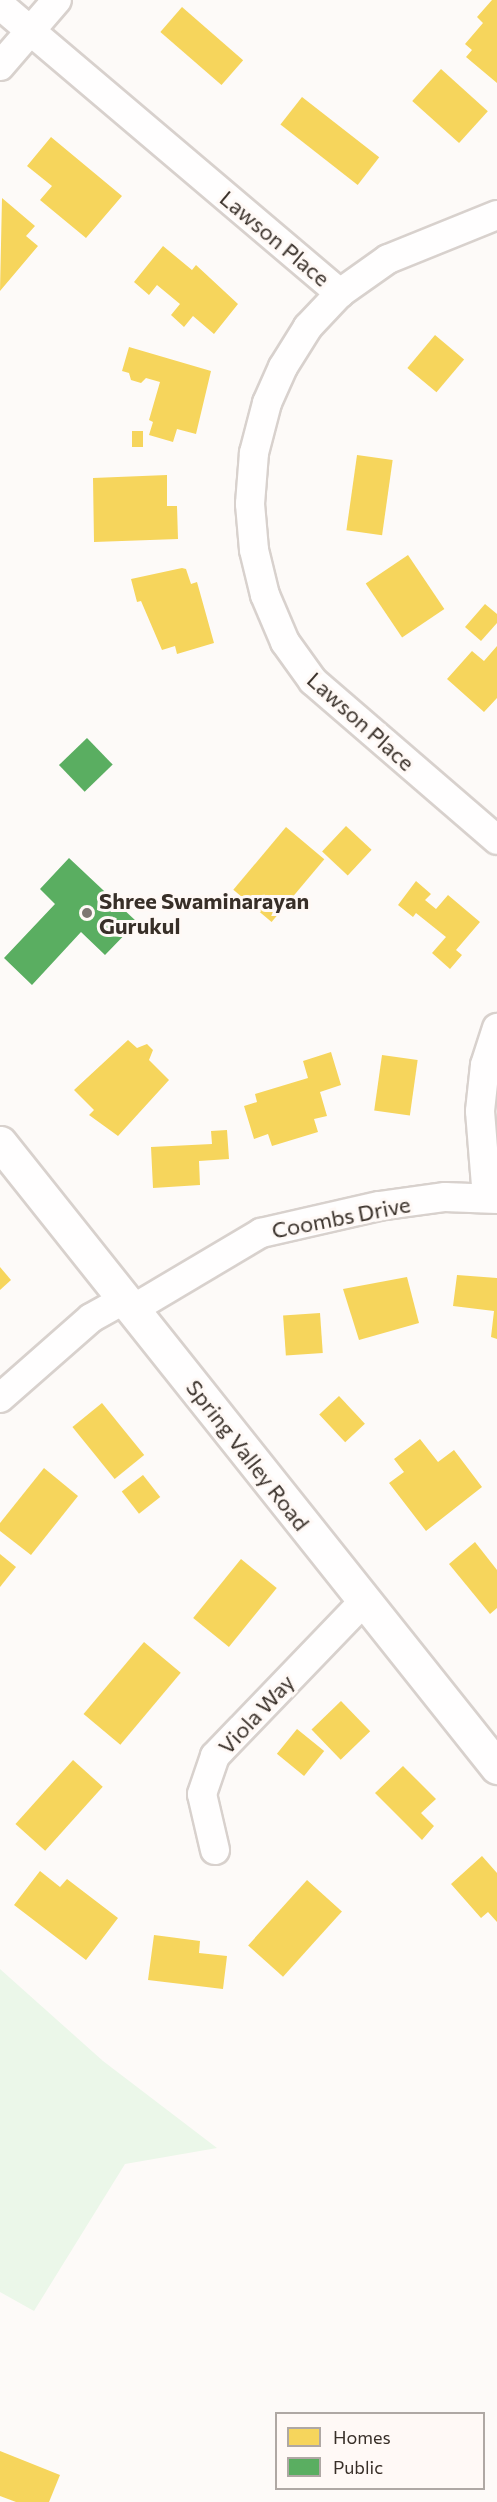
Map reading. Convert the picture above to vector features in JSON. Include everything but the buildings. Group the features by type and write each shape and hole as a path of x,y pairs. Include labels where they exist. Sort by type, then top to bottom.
{"street":[{"path":"0,66 57,0"},
{"name":"Lawson Place","path":"0,5 340,293 308,327 283,367 267,403 254,453 250,504 254,550 265,595 285,642 313,681 497,840"},
{"path":"340,293 388,259 497,215"},
{"path":"492,1199 480,1111 485,1065 497,1028"},
{"name":"Spring Valley Road","path":"0,1143 363,1602 497,1767"},
{"name":"Coombs Drive","path":"0,1398 91,1318 129,1304 261,1233 379,1206 445,1197 492,1199"},
{"name":"Viola Way","path":"215,1850 202,1794 216,1756 363,1602"}],"green space":[{"path":"0,1969 103,2061 217,2148 125,2164 34,2311 0,2292"}],"place":[{"name":"Shree Swaminarayan Gurukul","path":"87,913"}]}
